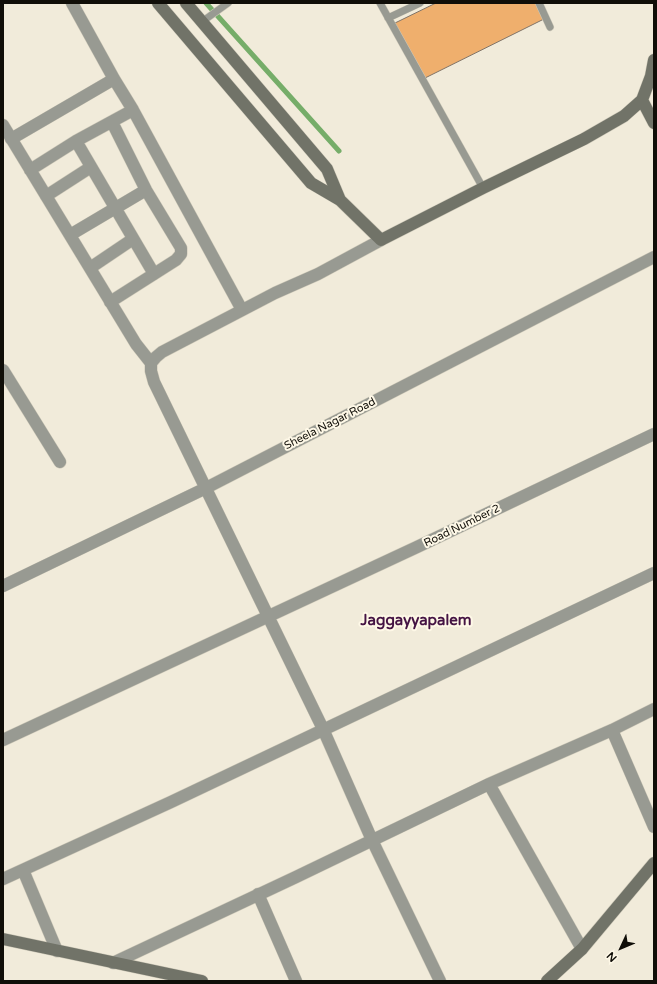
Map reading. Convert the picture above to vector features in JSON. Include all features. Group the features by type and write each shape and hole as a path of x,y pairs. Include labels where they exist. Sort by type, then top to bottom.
{"street":[{"path":"72,3 133,110 242,310"},
{"path":"158,3 311,183 340,200 381,240"},
{"path":"186,3 207,18 327,169 340,200"},
{"path":"151,363 162,352 242,310 275,293 318,274 482,188 584,139 624,116 642,100 651,76 654,60"},
{"path":"11,139 114,79"},
{"path":"642,100 653,120"},
{"path":"30,170 76,141 133,110"},
{"path":"110,302 176,260 181,254 181,248 146,190 112,122"},
{"path":"3,125 136,344 151,363 151,371 154,382 323,729 372,840 440,981"},
{"path":"76,141 154,274"},
{"path":"46,196 91,167"},
{"path":"70,236 146,190"},
{"path":"90,268 133,240"},
{"name":"Sheela Nagar Road","path":"3,586 206,488 654,257"},
{"path":"3,370 60,462"},
{"name":"Road Number 2","path":"3,740 269,617 654,434"},
{"path":"3,880 654,573"},
{"path":"113,963 489,784 612,730 654,709"},
{"path":"612,730 654,827"},
{"path":"489,784 582,949"},
{"path":"547,981 582,949 654,863"},
{"path":"23,870 57,951"},
{"path":"258,894 296,981"},
{"path":"3,939 202,981"}],"lane":[{"path":"207,18 228,3"},
{"path":"380,3 482,188"},
{"path":"388,18 420,3"},
{"path":"539,3 550,27"}],"building":[{"path":"436,3 538,3 546,18 423,79 395,23"}],"waterway":[{"path":"206,3 339,151"}],"district":[{"name":"Jaggayyapalem","path":"416,621"}]}
